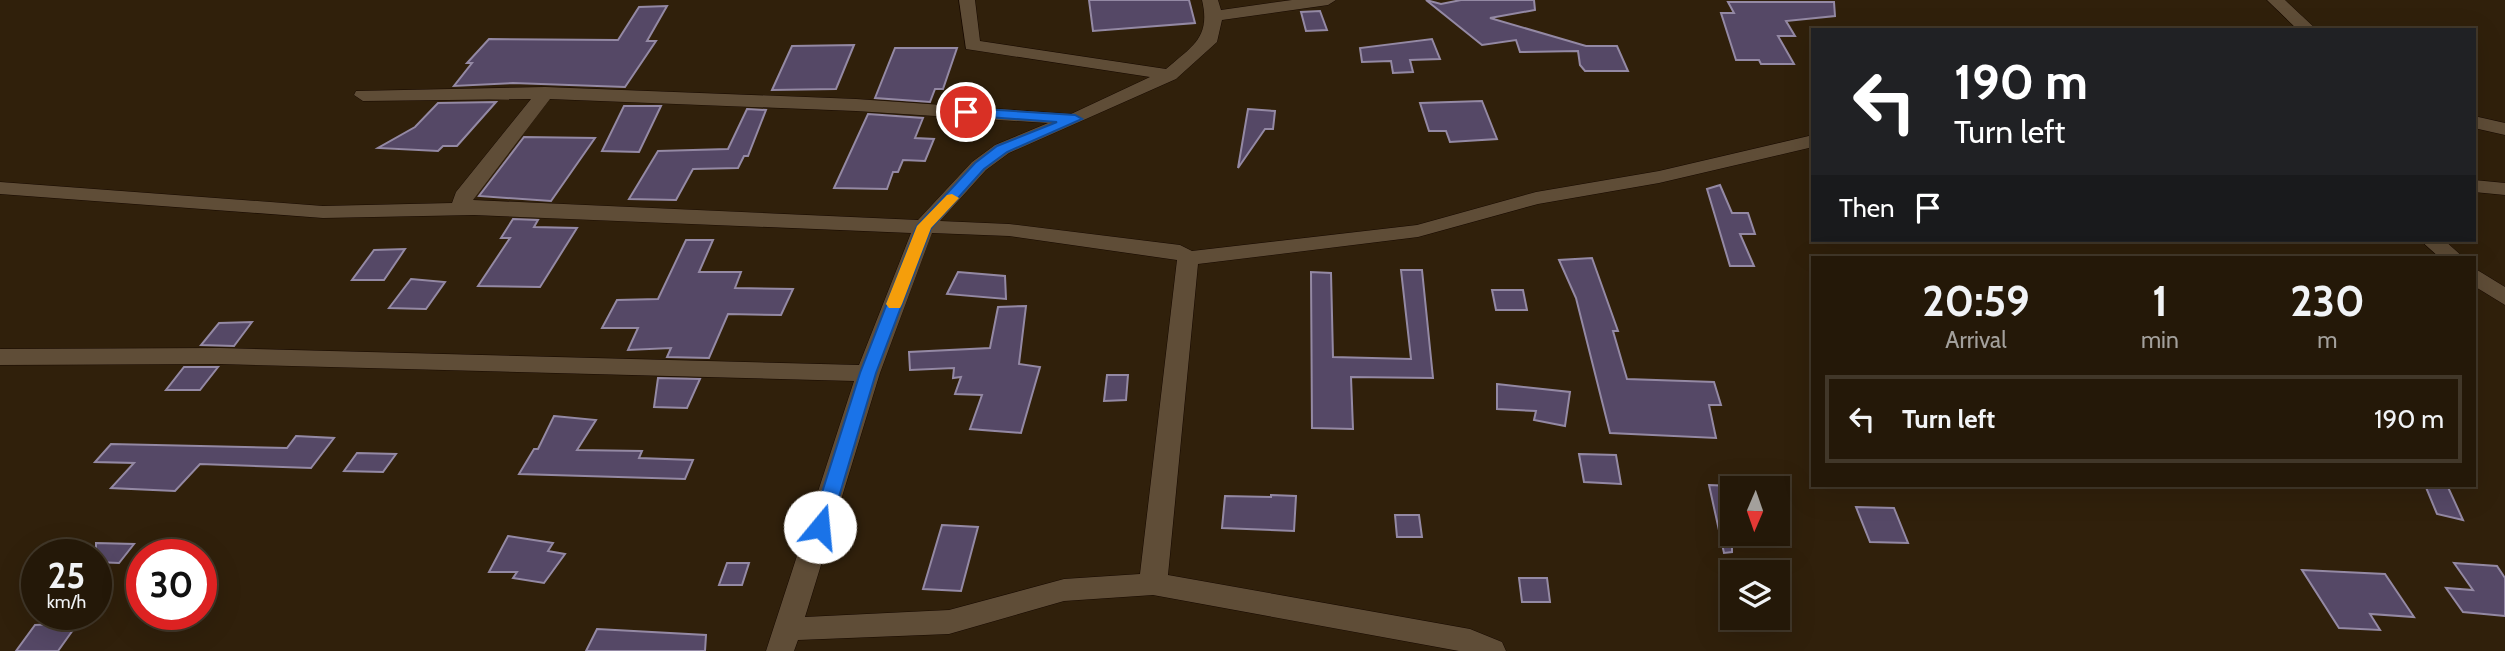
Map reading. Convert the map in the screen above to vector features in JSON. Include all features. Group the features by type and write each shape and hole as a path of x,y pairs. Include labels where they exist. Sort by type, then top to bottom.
{"street":[{"path":"967,0 972,45 1170,75"},
{"path":"1328,0 1212,8 1211,38 1170,75 1002,149 979,166 924,226 868,373 784,640 950,622 1064,590 1153,584 1470,641 1492,651"},
{"path":"2275,0 2307,28"},
{"path":"363,95 545,93 856,105 1075,119"},
{"path":"474,209 462,203 463,195 545,93"},
{"path":"2476,122 2505,129"},
{"path":"0,188 323,212 474,209 924,226 1035,233 1180,252 1188,258 1418,231 1536,198 1660,177 1811,141"},
{"path":"2476,186 2505,189"},
{"path":"2433,242 2451,256"},
{"path":"1153,584 1188,258"},
{"path":"2476,276 2505,298"},
{"path":"0,357 220,356 868,373"}],"building":[{"path":"1089,0 1189,0 1195,23 1093,31"},
{"path":"1426,0 1441,4 1461,0 1534,0 1535,10 1490,18 1586,46 1617,46 1628,71 1585,71 1580,65 1578,51 1520,52 1516,40 1482,45"},
{"path":"1728,2 1834,2 1835,16 1786,21 1795,36 1778,36 1794,64 1761,64 1759,60 1736,60 1721,13 1734,13"},
{"path":"667,6 647,41 656,41 625,87 513,83 454,86 472,63 467,63 489,39 618,40 639,7"},
{"path":"1320,11 1327,30 1306,31 1301,12"},
{"path":"1432,39 1440,59 1410,60 1413,72 1393,73 1391,61 1362,62 1360,48"},
{"path":"854,45 836,89 772,90 792,46"},
{"path":"895,48 957,48 943,89 935,89 930,102 875,98"},
{"path":"1482,101 1497,139 1450,142 1446,131 1429,131 1420,103"},
{"path":"496,102 457,146 443,146 438,151 378,148 415,127 438,103"},
{"path":"624,106 661,106 639,152 602,151"},
{"path":"747,109 766,110 748,156 744,156 738,168 693,169 676,200 629,199 658,151 728,149"},
{"path":"1248,109 1275,111 1273,129 1265,129 1238,168"},
{"path":"868,114 923,118 915,138 934,139 925,161 903,160 898,172 893,172 887,189 834,188"},
{"path":"524,137 595,138 551,201 479,196"},
{"path":"1720,185 1732,213 1748,213 1755,234 1740,234 1754,266 1730,266 1707,189"},
{"path":"513,219 538,220 534,227 577,228 540,287 478,286 510,238 501,238"},
{"path":"686,240 713,240 699,272 741,272 735,288 793,289 781,315 728,314 709,358 667,357 671,348 628,350 638,328 602,328 617,300 658,299"},
{"path":"405,249 384,280 352,280 374,250"},
{"path":"1592,258 1618,331 1613,331 1627,379 1714,382 1721,405 1709,405 1716,438 1610,433 1576,298 1559,260"},
{"path":"1401,270 1422,270 1433,378 1351,377 1353,429 1312,428 1311,272 1331,273 1333,357 1411,359"},
{"path":"958,272 1005,276 1006,299 947,294"},
{"path":"411,279 445,282 426,309 389,308"},
{"path":"1492,290 1523,290 1527,310 1496,310"},
{"path":"1026,306 1019,364 1040,367 1021,433 970,429 982,395 955,394 961,377 953,378 954,368 910,370 909,352 990,348 998,307"},
{"path":"252,322 234,346 201,345 219,323"},
{"path":"184,367 218,367 200,390 166,390"},
{"path":"1107,375 1128,375 1126,400 1104,401"},
{"path":"658,378 700,379 687,408 654,407"},
{"path":"1497,384 1570,392 1565,426 1534,420 1536,411 1497,409"},
{"path":"554,416 596,420 577,450 642,451 639,458 693,460 685,479 519,474 534,449 538,449"},
{"path":"296,436 334,438 311,468 200,464 175,491 111,488 134,463 95,462 111,444 287,448"},
{"path":"357,453 396,454 383,472 344,471"},
{"path":"1579,454 1616,455 1621,484 1584,482"},
{"path":"1709,485 1720,485 1720,535"},
{"path":"2426,487 2448,487 2463,520 2437,514"},
{"path":"1225,496 1296,496 1294,531 1222,528"},
{"path":"1856,507 1894,508 1908,543 1870,542"},
{"path":"1395,515 1419,515 1422,537 1397,537"},
{"path":"942,525 978,527 961,591 923,589"},
{"path":"508,536 553,543 548,551 565,554 544,583 513,578 517,572 489,572"},
{"path":"112,543 126,544 126,554 119,563 112,563"},
{"path":"1722,546 1732,546 1732,552 1724,553"},
{"path":"727,563 749,563 742,585 719,585"},
{"path":"2454,563 2497,566 2505,578 2505,616 2463,612 2446,588 2473,590"},
{"path":"2302,570 2385,574 2414,617 2370,614 2380,630 2339,628"},
{"path":"1519,578 1547,578 1550,602 1522,602"},
{"path":"597,629 706,635 705,651 586,651"},
{"path":"31,630 73,630 58,651 16,651"}],"slow traffic":[{"path":"894,304 924,226 952,198"}],"route":[{"path":"820,527 868,373 924,226 963,187 979,166 1002,149 1075,119 966,112"}]}
